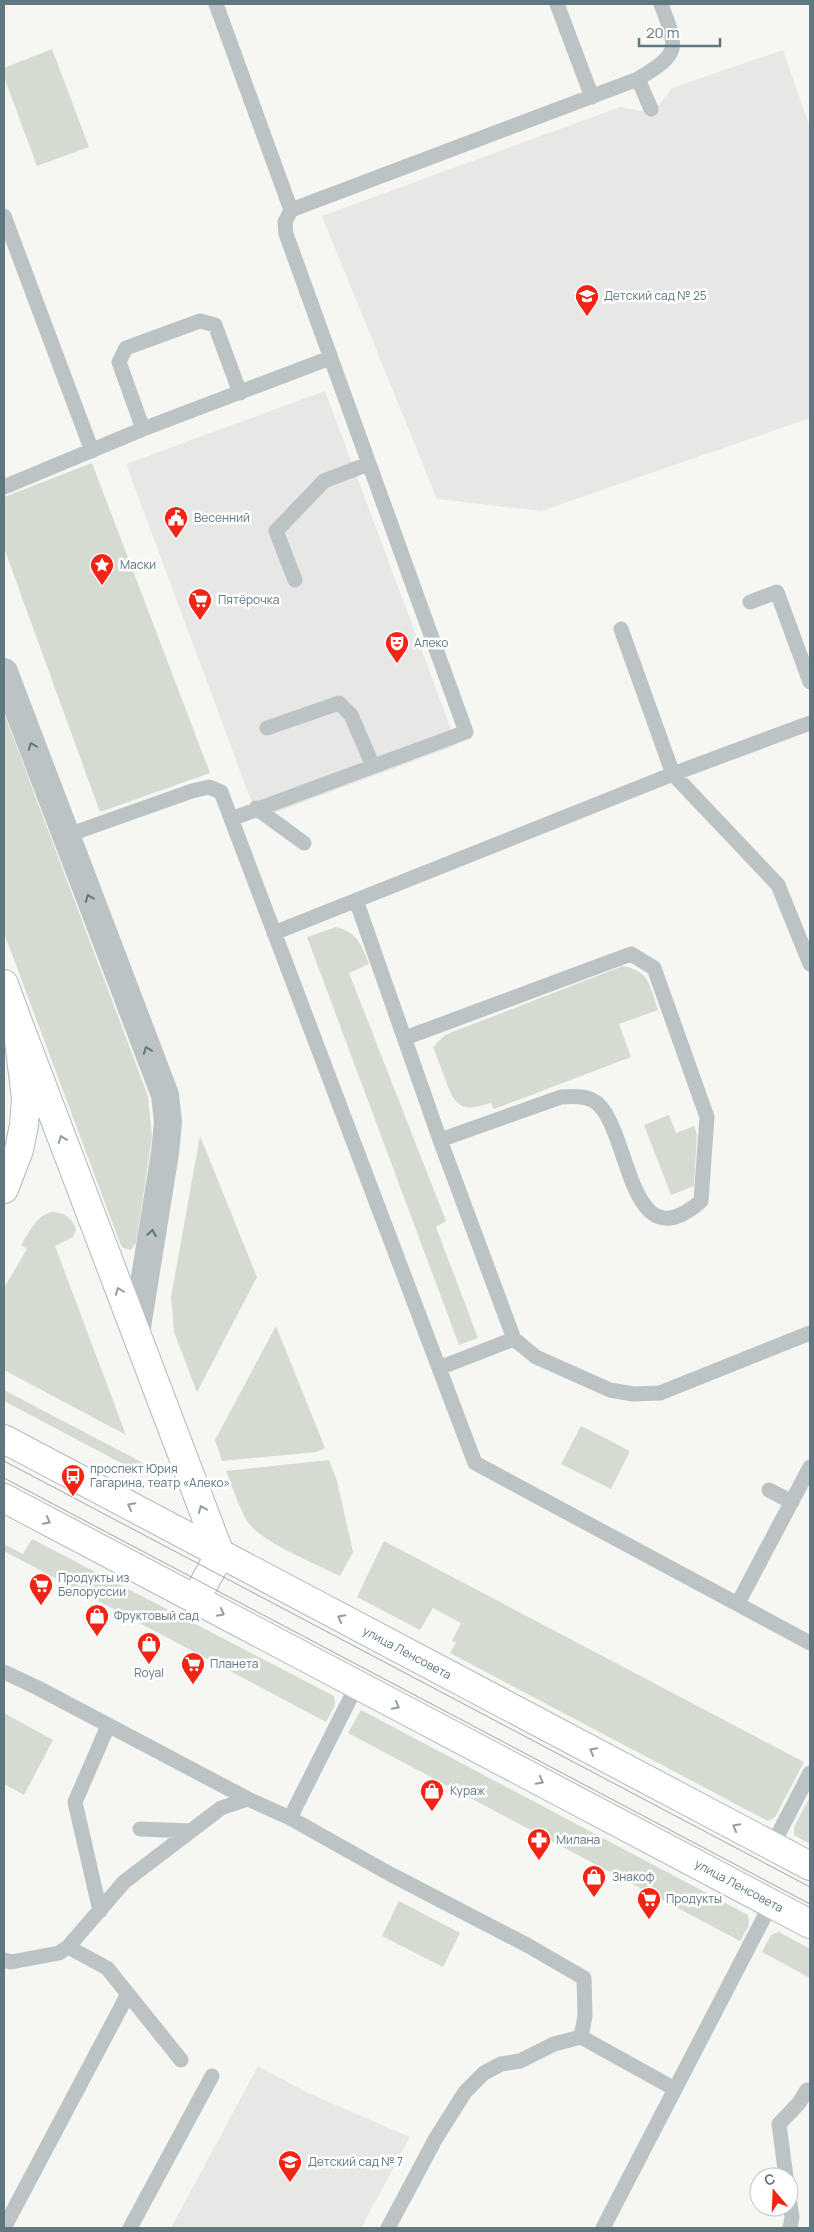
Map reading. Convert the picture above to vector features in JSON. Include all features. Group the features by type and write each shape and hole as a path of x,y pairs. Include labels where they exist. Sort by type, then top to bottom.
{"street":[{"path":"4,672 165,1095 168,1122 165,1153 136,1333"},
{"path":"4,984 220,1554 196,1600"},
{"path":"4,1189 19,1150 24,1125 26,1098 16,1017"},
{"name":"улица Ленсовета","path":"4,1439 810,1866"},
{"name":"улица Ленсовета","path":"4,1498 810,1924"}],"lane":[{"path":"216,4 291,210"},
{"path":"557,4 592,97"},
{"path":"231,818 466,732 286,234 285,222 291,210 638,79 660,66 671,55 673,36 661,4"},
{"path":"638,79 651,108"},
{"path":"4,216 92,451"},
{"path":"143,429 119,362 126,348 200,321 214,325 240,393"},
{"path":"4,488 143,429 330,358"},
{"path":"295,580 276,531 324,481 368,464"},
{"path":"750,602 777,592 810,682"},
{"path":"621,629 673,774 778,885 810,964"},
{"path":"267,728 339,703 351,715 373,766"},
{"path":"274,933 673,774 810,723"},
{"path":"65,836 192,791 209,787 222,792 475,1463 810,1643"},
{"path":"256,808 304,843"},
{"path":"356,900 440,1140 514,1339 536,1357 553,1365 610,1390 633,1394 660,1393 810,1333"},
{"path":"405,1038 631,954 654,968 707,1117 701,1200 689,1212 672,1219 656,1216 641,1204 613,1127 600,1105 582,1096 561,1096 440,1140"},
{"path":"439,1368 514,1339"},
{"path":"738,1603 810,1467"},
{"path":"769,1490 792,1502"},
{"path":"4,1672 38,1688 248,1799 290,1818 390,1874 519,1940 584,1978 585,2016 580,2037"},
{"path":"290,1818 358,1685"},
{"path":"100,1911 75,1802 108,1726"},
{"path":"772,1846 810,1773"},
{"path":"4,1960 11,1962 58,1953 68,1947 124,1882 221,1808 248,1799"},
{"path":"140,1829 191,1831"},
{"path":"603,2228 771,1904"},
{"path":"68,1947 106,1968 181,2060"},
{"path":"4,2228 128,1994"},
{"path":"388,2228 436,2138 465,2092 484,2073 502,2064 520,2061 554,2044 580,2037 675,2089"},
{"path":"130,2228 212,2076"},
{"path":"785,2167 779,2124 799,2103 807,2090 810,2092"}],"shaded area":[{"path":"52,49 89,147 37,166 4,77 4,68"},
{"name":"Детский сад № 25","path":"783,50 810,128 810,418 541,511 437,499 322,216 620,107 643,111 651,109 659,105 672,88"},
{"path":"325,391 457,745 258,819 126,464"},
{"path":"92,463 210,773 100,812 4,548 4,497"},
{"path":"4,713 148,1096 152,1137 136,1243 131,1250 123,1248 120,1243 4,933"},
{"path":"336,927 349,932 358,940 369,964 349,973 446,1221 436,1227 478,1338 459,1345 307,937"},
{"path":"623,966 639,972 648,981 658,1010 619,1024 631,1057 494,1109 491,1103 475,1107 458,1104 447,1084 433,1047 445,1035"},
{"path":"669,1115 676,1133 694,1126 697,1135 694,1186 671,1195 644,1125"},
{"path":"200,1136 257,1277 197,1392 174,1332 171,1297"},
{"path":"51,1212 67,1216 75,1226 76,1230 73,1237 55,1246 126,1435 4,1370 4,1288 27,1249 21,1245 30,1230 41,1217"},
{"path":"276,1326 325,1448 317,1452 222,1461 215,1440"},
{"path":"4,1390 147,1465 142,1474 4,1401"},
{"path":"581,1426 630,1451 611,1489 561,1464"},
{"path":"329,1460 337,1481 353,1552 340,1576 276,1545 254,1529 247,1521 238,1503 226,1471"},
{"path":"32,1539 334,1696 335,1705 326,1722 4,1551 4,1544 23,1554"},
{"path":"384,1541 804,1762 775,1817 768,1821 450,1653 456,1643 452,1641 461,1623 433,1608 420,1630 357,1597"},
{"path":"361,1710 748,1915 749,1925 740,1941 348,1733"},
{"path":"4,1713 53,1740 24,1795 4,1784"},
{"path":"810,1797 810,1844 794,1835 794,1827"},
{"path":"399,1901 460,1933 443,1967 382,1936"},
{"path":"779,1932 810,1949 810,1978 762,1952 771,1935"},
{"name":"Детский сад № 7","path":"258,2066 308,2093 410,2137 361,2228 171,2228"}],"tram line":[{"path":"4,1461 810,1887"},
{"path":"4,1478 810,1904"}],"place":[{"name":"Детский сад № 25","path":"587,317"},
{"name":"Весенний","path":"176,539"},
{"name":"Маски","path":"102,586"},
{"name":"Пятёрочка","path":"200,621"},
{"name":"Алеко","path":"397,664"},
{"name":"проспект Юрия Гагарина, театр «Алеко»","path":"73,1497"},
{"name":"Продукты из Белоруссии","path":"41,1606"},
{"name":"Фруктовый сад","path":"97,1637"},
{"name":"Royal","path":"149,1665"},
{"name":"Планета","path":"193,1685"},
{"name":"Кураж","path":"432,1812"},
{"name":"Милана","path":"539,1861"},
{"name":"Знакоф","path":"594,1898"},
{"name":"Продукты","path":"649,1920"},
{"name":"Детский сад № 7","path":"290,2183"}]}
